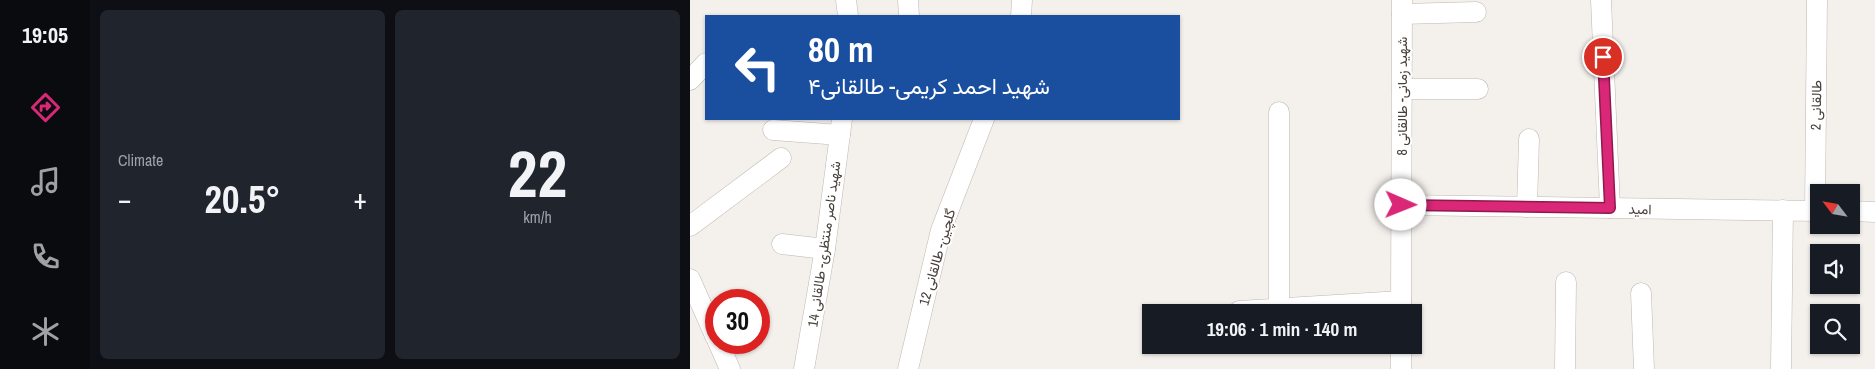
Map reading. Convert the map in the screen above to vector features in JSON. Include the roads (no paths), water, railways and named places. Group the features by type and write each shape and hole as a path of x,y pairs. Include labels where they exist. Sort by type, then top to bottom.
{"street":[{"path":"846,0 848,15"},
{"path":"908,0 908,15"},
{"path":"1021,15 1022,0"},
{"path":"1601,0 1610,208"},
{"name":"طالقانی 2","path":"1817,0 1817,184"},
{"path":"1402,7 1476,12"},
{"name":"شهید زمانی- طالقانی 8","path":"1401,304 1402,7"},
{"path":"690,80 705,64"},
{"path":"1402,89 1478,89"},
{"path":"1279,112 1280,304"},
{"name":"گلچین- طالقانی 12","path":"908,369 941,230 984,120"},
{"path":"773,130 841,127"},
{"name":"شهید ناصر منتظری- طالقانی 14","path":"804,369 826,249 841,127"},
{"path":"1527,207 1529,139"},
{"path":"690,226 781,158"},
{"name":"امید","path":"1401,205 1810,211"},
{"path":"1781,369 1783,210"},
{"path":"1860,211 1875,212"},
{"path":"782,244 826,249"},
{"path":"1565,369 1566,282"},
{"path":"691,285 705,315"},
{"path":"1641,293 1644,369"},
{"path":"723,354 730,369"},
{"path":"1401,354 1401,369"}]}
